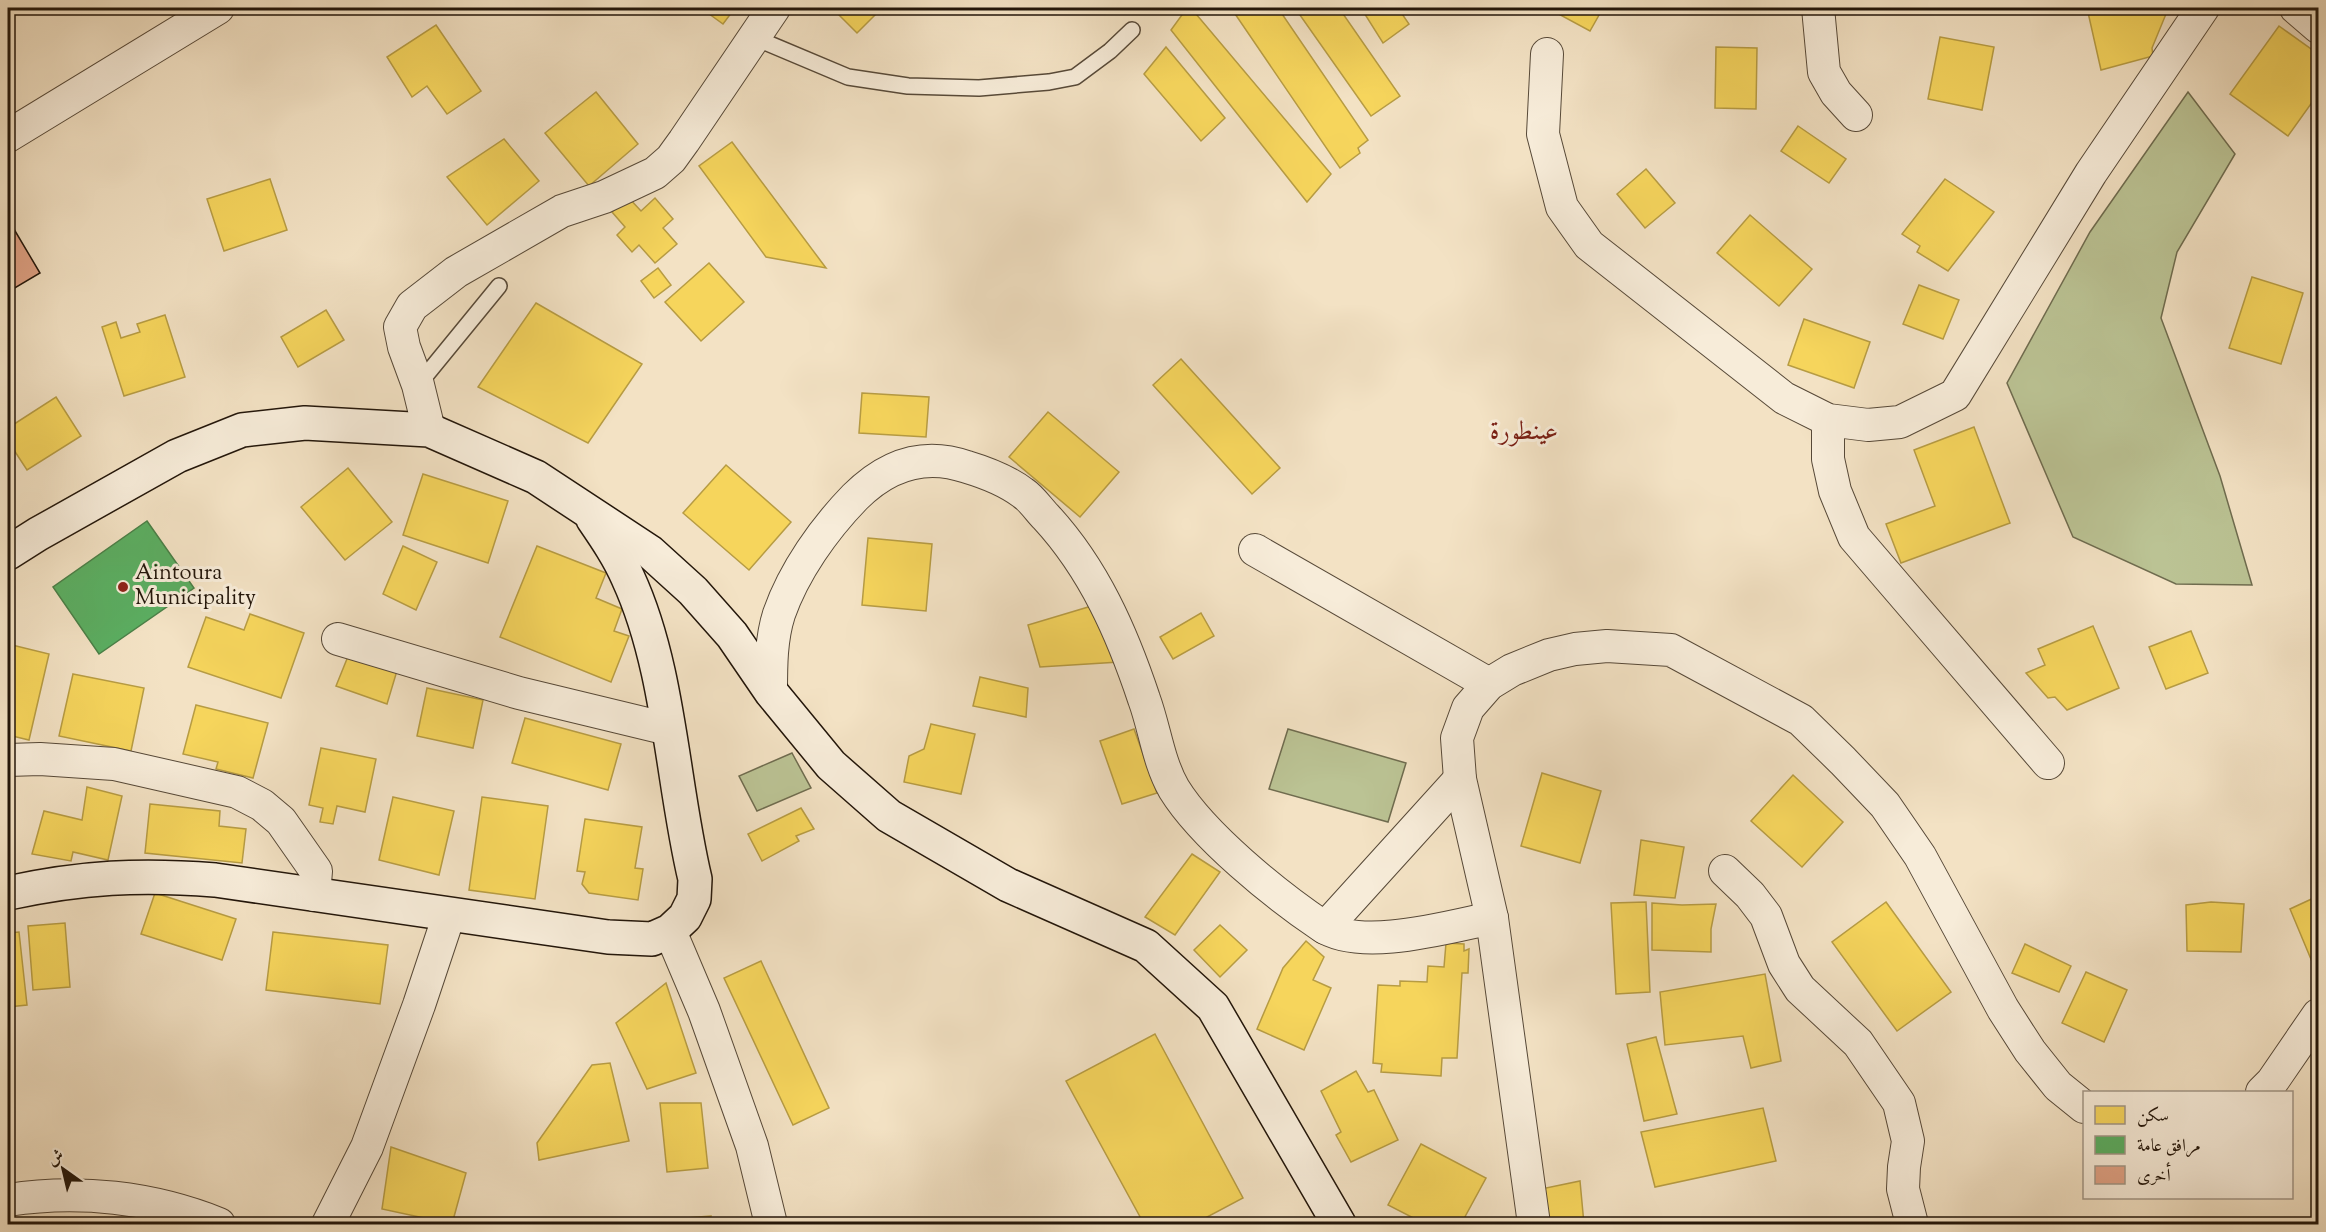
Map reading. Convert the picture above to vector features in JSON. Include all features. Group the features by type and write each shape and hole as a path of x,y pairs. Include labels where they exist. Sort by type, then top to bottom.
{"main road":[{"path":"8,553 177,456 242,430 305,423 429,430 536,477 650,552 693,591 732,635 771,692 831,765 889,816 1008,885 1146,946 1213,1007 1339,1224"},
{"path":"8,893 106,877 161,876 215,880 630,939 652,939 670,931 685,917 694,899 695,879 668,729 643,616 628,578 609,542 585,508"}],"street":[{"path":"8,136 218,8"},
{"path":"429,430 418,385 404,348 400,327 412,306 456,272 562,211 604,197 655,173 671,159 684,141 774,8"},
{"path":"1818,8 1824,72 1836,93 1856,115"},
{"path":"1548,54 1543,135 1562,207 1589,245 1784,398 1828,420 1868,425 1900,422 1955,395 2091,172 2203,8"},
{"path":"2296,8 2319,27"},
{"path":"1828,420 1828,459 1835,491 1854,537 2048,763"},
{"path":"771,692 772,652 779,614 795,579 837,516 872,481 900,466 931,460 956,463 988,473 1024,494 1066,540 1096,586 1122,638 1145,702 1165,772 1198,821 1245,864 1325,928 1349,937 1394,937 1492,918"},
{"path":"1255,550 1489,684"},
{"path":"338,639 519,693 668,729"},
{"path":"1534,1224 1492,918 1460,779 1457,738 1468,708 1489,684 1521,666 1549,655 1575,649 1607,646 1671,650 1801,720 1885,805 1920,856 2003,1009 2058,1086 2083,1105"},
{"path":"8,760 40,759 114,765 237,792 262,805 281,821 316,871 314,895"},
{"path":"1325,928 1460,779"},
{"path":"1725,871 1750,895 1766,916 1784,964 1800,989 1858,1043 1899,1104 1908,1141 1903,1189 1912,1224"},
{"path":"328,1224 368,1146 449,915"},
{"path":"670,931 704,1011 752,1146 771,1224"},
{"path":"2263,1091 2272,1082 2319,1015"},
{"path":"8,1200 36,1196 112,1196 196,1215 219,1224"}],"lane":[{"path":"753,37 848,77 908,87 979,88 1049,82 1075,77 1110,51 1132,30"},
{"path":"418,385 499,286"}],"green space":[{"path":"2188,92 2235,154 2177,252 2161,318 2220,476 2252,585 2176,584 2073,537 2007,383 2090,232"},
{"path":"1288,729 1406,763 1388,822 1269,789"},
{"path":"792,753 811,788 757,811 739,776"}],"building: سكن":[{"path":"701,8 735,8 723,24"},
{"path":"832,8 882,8 857,33"},
{"path":"1187,8 1191,8 1331,174 1307,202 1171,30"},
{"path":"1231,8 1278,8 1368,140 1358,148 1360,153 1340,168"},
{"path":"1295,8 1339,8 1400,96 1371,116"},
{"path":"1361,8 1398,8 1409,24 1383,43"},
{"path":"1555,8 1603,8 1590,31 1553,11"},
{"path":"2087,8 2165,8 2166,14 2152,48 2153,56 2101,70"},
{"path":"436,25 481,91 447,114 427,86 412,97 387,57"},
{"path":"2279,26 2318,54 2318,94 2288,136 2230,94"},
{"path":"1940,37 1994,47 1982,110 1928,99"},
{"path":"1166,47 1225,118 1201,141 1144,74"},
{"path":"1716,47 1757,48 1756,109 1715,108"},
{"path":"596,92 638,144 589,186 545,133"},
{"path":"1798,126 1846,159 1829,183 1781,151"},
{"path":"504,139 539,181 487,225 447,177"},
{"path":"732,142 826,268 766,257 699,166"},
{"path":"1646,169 1675,203 1645,228 1617,194"},
{"path":"270,179 287,230 224,251 207,199"},
{"path":"1945,179 1994,212 1948,271 1917,252 1920,246 1902,234"},
{"path":"628,197 641,211 655,198 673,219 663,228 677,244 655,263 639,245 632,252 617,235 625,227 612,212"},
{"path":"1750,215 1812,269 1779,306 1717,253"},
{"path":"709,263 744,302 701,341 665,302"},
{"path":"658,268 671,285 654,298 641,281"},
{"path":"2252,277 2303,293 2281,364 2229,348"},
{"path":"1919,285 1959,300 1943,339 1903,324"},
{"path":"536,303 642,364 588,443 478,387"},
{"path":"326,310 344,340 298,367 281,337"},
{"path":"165,315 185,377 124,396 102,327 116,322 121,338 140,332 137,324"},
{"path":"1804,319 1870,342 1854,388 1788,365"},
{"path":"1181,359 1280,468 1252,494 1153,385"},
{"path":"862,393 929,397 926,437 859,433"},
{"path":"56,397 81,436 27,470 8,441 8,428"},
{"path":"1048,412 1119,472 1080,517 1009,457"},
{"path":"1974,427 2010,523 1901,563 1886,524 1935,506 1914,450"},
{"path":"726,465 791,522 749,570 683,513"},
{"path":"348,468 392,522 345,560 301,507"},
{"path":"423,474 508,501 488,563 403,535"},
{"path":"868,538 932,544 926,611 862,605"},
{"path":"403,546 437,562 416,610 383,594"},
{"path":"537,546 606,573 596,598 622,609 614,631 629,636 611,682 500,637"},
{"path":"1095,605 1119,662 1040,667 1028,625"},
{"path":"1201,613 1214,636 1173,659 1160,637"},
{"path":"250,614 304,633 281,698 188,667 206,617 244,630"},
{"path":"2093,626 2119,688 2067,710 2055,697 2048,698 2026,673 2045,665 2038,649"},
{"path":"2191,631 2208,673 2166,689 2149,647"},
{"path":"8,644 49,654 29,740 8,735"},
{"path":"351,649 399,664 387,704 336,686"},
{"path":"73,674 144,688 131,751 59,736"},
{"path":"980,677 1028,688 1026,717 973,706"},
{"path":"427,688 483,700 473,748 417,736"},
{"path":"196,705 268,723 253,778 216,769 218,762 183,754"},
{"path":"525,718 621,744 608,790 512,763"},
{"path":"931,724 975,734 961,794 904,782 909,756 924,749"},
{"path":"1134,729 1157,793 1122,804 1100,741"},
{"path":"321,748 376,759 365,812 337,806 333,824 320,822 323,808 309,805"},
{"path":"1542,773 1601,791 1580,863 1521,846"},
{"path":"1793,775 1843,822 1802,867 1751,821"},
{"path":"87,787 122,796 108,860 73,852 71,861 32,854 44,811 82,820"},
{"path":"393,797 454,811 439,875 379,860"},
{"path":"482,797 548,806 535,899 469,890"},
{"path":"150,804 220,811 219,826 246,829 242,863 145,853"},
{"path":"801,808 814,829 796,836 799,841 762,861 748,834"},
{"path":"585,819 642,827 635,868 643,869 638,900 589,893 582,884 585,872 577,871"},
{"path":"1641,840 1684,847 1675,898 1634,895"},
{"path":"1192,854 1220,872 1175,935 1145,917"},
{"path":"155,893 236,919 222,960 141,934"},
{"path":"2318,896 2318,962 2313,964 2290,909"},
{"path":"1646,902 1650,992 1616,994 1611,903"},
{"path":"1886,902 1951,992 1897,1031 1832,942"},
{"path":"2211,902 2244,904 2241,952 2187,951 2186,905"},
{"path":"1652,903 1716,904 1711,929 1711,952 1652,950"},
{"path":"65,923 70,987 33,990 28,926"},
{"path":"1220,925 1247,950 1220,977 1194,950"},
{"path":"19,932 27,1005 8,1007 8,933"},
{"path":"273,932 388,945 380,1004 266,990"},
{"path":"1306,941 1324,957 1313,980 1331,988 1304,1050 1257,1029 1283,968"},
{"path":"1446,943 1464,944 1464,951 1469,949 1468,973 1462,973 1457,1058 1442,1058 1441,1076 1381,1072 1382,1064 1373,1063 1378,985 1400,986 1400,981 1427,982 1428,966 1444,967"},
{"path":"2025,944 2071,966 2059,992 2012,973"},
{"path":"761,961 829,1108 793,1125 724,978"},
{"path":"2086,972 2127,990 2104,1042 2062,1023"},
{"path":"1765,974 1781,1061 1751,1068 1743,1036 1665,1045 1660,992"},
{"path":"666,983 696,1073 647,1089 616,1023"},
{"path":"1155,1034 1243,1198 1194,1224 1144,1224 1066,1081"},
{"path":"1656,1037 1677,1114 1644,1121 1627,1044"},
{"path":"610,1063 629,1141 539,1160 537,1143 592,1065"},
{"path":"1356,1071 1368,1092 1374,1090 1398,1140 1351,1162 1336,1135 1341,1132 1321,1091"},
{"path":"660,1103 701,1103 708,1168 667,1172"},
{"path":"1763,1108 1776,1161 1655,1187 1641,1132"},
{"path":"1421,1144 1486,1178 1461,1224 1425,1224 1388,1205"},
{"path":"391,1147 466,1173 452,1224 382,1209"},
{"path":"1580,1181 1584,1224 1548,1224 1541,1189"},
{"path":"711,1216 710,1224 659,1224 659,1220"}],"building: مرافق عامة":[{"name":"Aintoura Municipality","path":"147,521 194,588 99,654 53,587"}],"building: أخرى":[{"path":"8,219 40,273 8,292"}],"place":[{"name":"Aintoura Municipality","path":"123,587"}],"district":[{"name":"عينطورة","path":"1524,432"}]}
